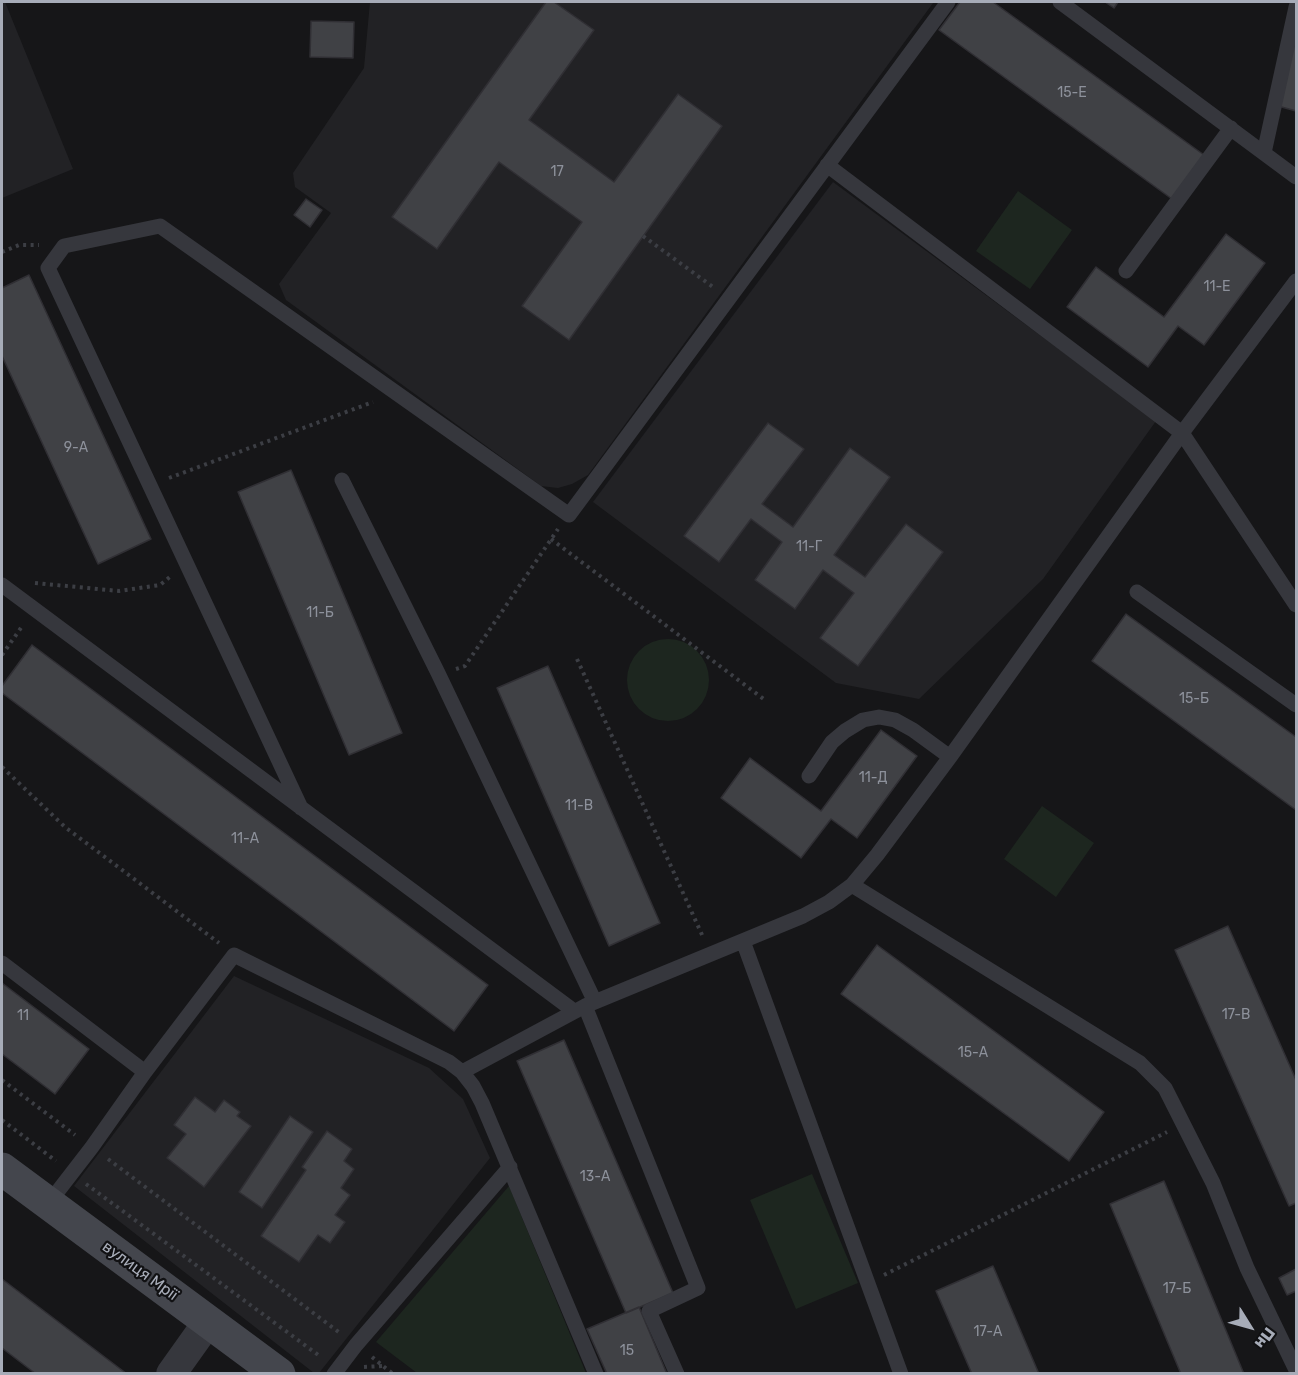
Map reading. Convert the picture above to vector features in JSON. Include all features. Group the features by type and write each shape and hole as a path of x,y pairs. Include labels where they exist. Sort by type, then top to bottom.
{"street":[{"name":"вулиця Мрії","path":"2,1169 279,1374"},
{"path":"171,1374 208,1322"}],"lane":[{"path":"301,808 48,267 64,246 160,226 569,515 948,2"},
{"path":"1060,2 1296,177"},
{"path":"1264,153 1296,7"},
{"path":"1126,271 1231,128"},
{"path":"827,165 1182,433 1296,605"},
{"path":"462,1072 585,1006 802,916 829,902 852,885 950,757 1182,433 1296,282"},
{"path":"342,480 438,673 585,1006 698,1288 649,1311 677,1374"},
{"path":"2,585 301,808 585,1006"},
{"path":"1137,592 1296,705"},
{"path":"808,776 832,742 845,731 863,720 879,717 895,720 913,730 950,757"},
{"path":"852,885 1140,1063 1165,1088 1213,1183 1247,1268 1296,1370"},
{"path":"743,941 901,1374"},
{"path":"48,1204 234,955 449,1062 462,1072 482,1103 596,1374"},
{"path":"2,963 145,1072"},
{"path":"336,1371 510,1167"}],"path":[{"path":"643,236 729,298"},
{"path":"2,252 19,245 64,246"},
{"path":"150,485 396,393"},
{"path":"438,673 465,666 569,515"},
{"path":"551,539 765,700"},
{"path":"24,582 118,591 160,585 187,563"},
{"path":"2,655 33,609"},
{"path":"577,659 711,954"},
{"path":"2,767 65,826 234,955"},
{"path":"2,1080 357,1345"},
{"path":"2,1120 336,1371"},
{"path":"868,1283 1184,1123"},
{"path":"384,1366 393,1374"}],"shaded area":[{"path":"2,2 5,2 73,169 2,198"},
{"path":"370,2 933,3 588,475 572,484 558,488 541,486 286,300 279,284 331,213 295,187 293,173 364,68"},
{"path":"833,182 1156,421 1043,579 919,699 836,683 593,502"},
{"path":"1018,191 1072,230 1030,289 976,251"},
{"path":"668,639 684,642 697,651 706,664 709,680 706,696 697,709 684,718 668,721 652,718 639,709 630,696 627,680 630,664 639,651 652,642"},
{"path":"1042,806 1094,843 1056,897 1004,859"},
{"path":"234,976 429,1068 463,1099 490,1158 319,1373 314,1373 74,1186"},
{"path":"812,1174 858,1283 796,1309 750,1200"},
{"path":"509,1186 586,1373 417,1373 376,1342"}],"building":[{"path":"546,2 554,2 594,30 529,120 614,182 678,94 722,126 569,340 522,306 582,222 499,162 437,249 392,217"},
{"path":"960,2 993,2 1204,155 1172,199 939,30"},
{"path":"1105,2 1118,2 1114,8"},
{"path":"311,21 354,22 353,58 310,57"},
{"path":"1296,35 1296,111 1278,106"},
{"path":"306,199 322,210 310,227 294,215"},
{"path":"1226,234 1265,263 1204,345 1178,326 1148,367 1067,307 1096,267 1164,317"},
{"path":"29,275 151,539 98,564 2,356 2,288"},
{"path":"768,423 804,449 762,504 793,527 850,448 890,477 834,555 865,577 906,524 943,552 858,666 820,638 854,593 823,570 795,609 755,580 782,542 751,519 719,562 684,536"},
{"path":"291,470 402,733 349,755 238,492"},
{"path":"1126,614 1296,737 1296,810 1092,661"},
{"path":"32,645 488,985 454,1031 2,693 2,686"},
{"path":"548,666 660,923 609,946 497,688"},
{"path":"881,730 917,756 857,838 831,819 801,858 721,798 750,758 821,811"},
{"path":"1228,926 1296,1080 1296,1203 1289,1206 1175,950"},
{"path":"877,945 1104,1112 1069,1161 841,994"},
{"path":"2,983 89,1049 55,1094 2,1054"},
{"path":"564,1040 673,1293 626,1313 517,1061"},
{"path":"195,1097 215,1112 224,1100 240,1112 237,1116 251,1126 204,1187 167,1158 186,1134 174,1125"},
{"path":"290,1116 313,1132 262,1208 239,1192"},
{"path":"327,1131 352,1149 344,1161 354,1169 341,1188 350,1195 335,1215 345,1222 330,1243 318,1235 299,1262 261,1236 306,1170 302,1167"},
{"path":"1164,1181 1244,1374 1181,1374 1110,1204"},
{"path":"993,1266 1039,1374 972,1374 936,1291"},
{"path":"1296,1269 1296,1291 1287,1295 1279,1278"},
{"path":"2,1279 127,1374 36,1374 2,1348"},
{"path":"639,1307 667,1374 607,1374 587,1329"}]}
